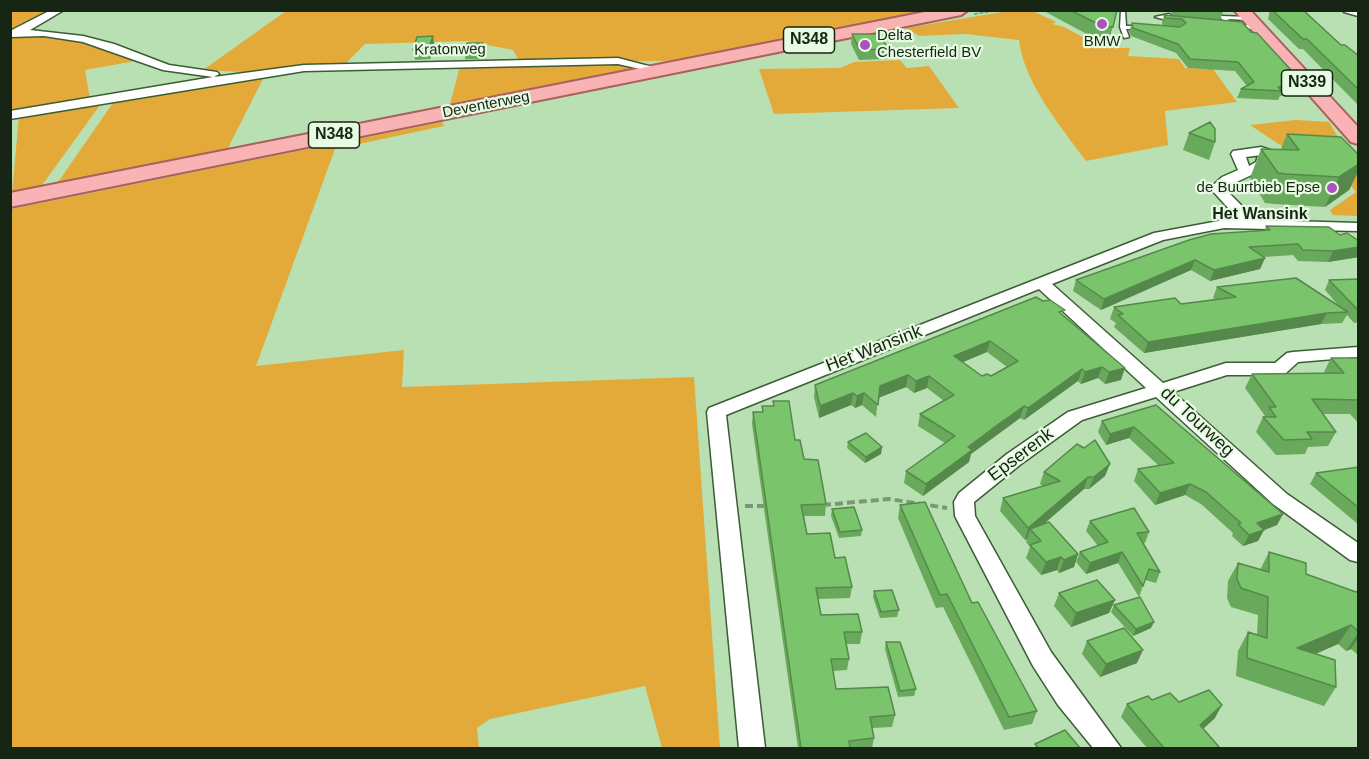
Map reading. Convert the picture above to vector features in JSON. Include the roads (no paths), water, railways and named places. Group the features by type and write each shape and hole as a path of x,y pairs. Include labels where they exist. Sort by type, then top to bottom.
{"main road":[{"name":"Deventerweg","path":"10,200 925,14 961,10"},
{"name":"N339","path":"1248,18 1359,138"}],"street":[{"name":"Kratonweg","path":"14,34 58,10"},
{"path":"1348,10 1359,13"},
{"name":"Kratonweg","path":"14,34 44,33 83,39 110,46 167,68 241,76"},
{"name":"Kratonweg","path":"10,115 241,76 329,66 618,61 658,70"},
{"path":"1251,223 1225,199 1217,188 1244,170 1257,168 1264,158 1284,157"},
{"name":"Het Wansink","path":"752,748 716,412 1169,233 1224,224 1251,223 1359,227"},
{"name":"du Tourweg","path":"1042,283 1280,499 1359,554"},
{"name":"Epserenk","path":"1108,748 1067,698 1042,659 964,510 966,498 1014,459 1075,416 1226,369 1280,369 1293,357 1359,352"}],"lane":[{"path":"1122,10 1126,37"},
{"path":"1169,16 1158,17 1163,20 1181,22"},
{"path":"1231,25 1223,17 1248,18"},
{"path":"1220,24 1231,25 1248,18"},
{"path":"1123,27 1145,29"}],"place":[{"name":"BMW","path":"1102,24"},
{"name":"Delta Chesterfield BV","path":"865,45"},
{"name":"de Buurtbieb Epse","path":"1332,188"}],"district":[{"name":"Het Wansink","path":"1260,215"}]}
